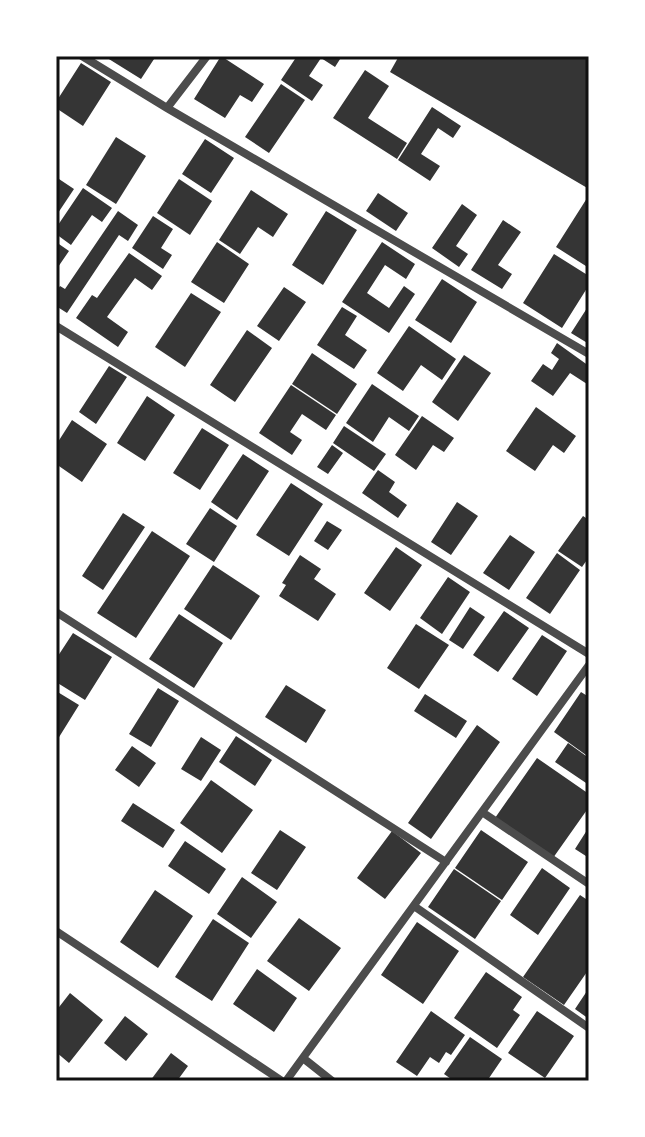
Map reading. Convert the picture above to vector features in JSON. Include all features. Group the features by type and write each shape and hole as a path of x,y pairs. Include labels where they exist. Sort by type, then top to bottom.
{"street":[{"path":"82,56 589,354"},
{"path":"167,108 207,56"},
{"path":"56,326 589,654"},
{"path":"56,612 446,862"},
{"path":"56,931 284,1081 589,665"},
{"path":"578,680 589,687"},
{"path":"482,812 589,884"},
{"path":"414,906 589,1028"},
{"path":"303,1058 332,1081"}],"building":[{"path":"104,56 156,56 141,79"},
{"path":"221,56 264,84 252,102 240,95 225,118 194,99"},
{"path":"297,56 342,56 335,67 321,58 309,76 323,85 312,101 281,80"},
{"path":"399,56 589,56 589,189 390,72"},
{"path":"81,63 111,82 83,126 56,108 56,102"},
{"path":"365,70 389,86 368,118 407,143 397,159 333,118"},
{"path":"281,84 305,100 269,153 245,137"},
{"path":"432,107 461,126 453,138 438,128 421,154 440,166 430,181 398,160"},
{"path":"116,137 146,156 116,204 86,185"},
{"path":"205,139 234,158 211,193 182,174"},
{"path":"56,177 74,189 56,216"},
{"path":"179,179 212,201 190,235 157,213"},
{"path":"83,188 112,208 102,222 92,215 71,245 56,234 56,228"},
{"path":"251,190 288,214 273,237 258,227 240,254 219,240"},
{"path":"378,193 408,213 396,231 366,211"},
{"path":"589,195 589,268 556,247"},
{"path":"462,204 477,215 456,246 468,254 459,267 432,248"},
{"path":"118,211 138,225 128,241 119,235 67,313 56,306 56,292 60,286 65,289"},
{"path":"326,211 357,230 323,285 292,265"},
{"path":"153,216 173,229 161,248 172,255 163,269 132,248"},
{"path":"503,220 521,232 498,265 512,274 502,289 471,270"},
{"path":"56,242 69,251 56,270"},
{"path":"217,242 249,264 224,303 191,282"},
{"path":"382,242 415,264 406,279 385,265 367,293 389,308 404,286 415,294 389,333 342,302"},
{"path":"129,253 162,276 152,290 135,278 107,317 128,332 118,347 76,318 92,295 97,298"},
{"path":"554,254 589,276 589,285 562,328 523,303"},
{"path":"442,279 477,302 451,343 415,320"},
{"path":"284,287 306,302 279,341 257,326"},
{"path":"191,293 221,312 185,367 155,347"},
{"path":"589,305 589,344 571,333"},
{"path":"342,307 357,316 345,335 367,350 354,369 317,345"},
{"path":"409,326 456,359 442,380 421,365 403,391 377,373"},
{"path":"247,330 272,348 235,402 210,385"},
{"path":"557,343 589,366 589,381 587,384 570,373 553,396 531,381 543,364 552,370 559,359 551,353"},
{"path":"312,353 357,384 337,414 292,384"},
{"path":"464,355 491,373 458,421 432,402"},
{"path":"109,366 127,377 96,424 79,412"},
{"path":"372,384 419,416 409,431 389,417 373,442 346,423"},
{"path":"291,385 336,415 326,430 302,414 290,432 302,440 292,455 259,433"},
{"path":"147,396 175,415 145,461 117,443"},
{"path":"536,407 576,436 564,453 553,445 535,471 506,451"},
{"path":"422,416 454,438 444,452 433,445 416,470 395,455"},
{"path":"72,420 107,444 82,482 56,464 56,445"},
{"path":"344,426 386,454 374,471 333,443"},
{"path":"202,428 229,445 200,490 173,473"},
{"path":"332,445 343,453 328,474 317,467"},
{"path":"243,454 269,471 237,520 211,502"},
{"path":"378,470 395,482 389,492 407,505 398,518 362,493"},
{"path":"291,483 323,504 289,556 256,535"},
{"path":"457,502 478,516 451,555 431,542"},
{"path":"210,508 237,526 214,562 186,544"},
{"path":"123,513 145,527 103,590 82,576"},
{"path":"583,516 589,520 589,557 582,567 558,551"},
{"path":"327,521 342,530 328,550 314,541"},
{"path":"152,531 190,556 136,638 97,613"},
{"path":"510,535 535,552 509,590 483,573"},
{"path":"396,547 422,565 390,611 364,593"},
{"path":"557,553 580,570 550,614 526,598"},
{"path":"300,555 321,569 314,579 336,594 318,621 279,596 286,585 282,583"},
{"path":"213,565 260,596 231,640 184,609"},
{"path":"448,577 470,592 442,634 420,618"},
{"path":"470,607 485,617 463,649 449,640"},
{"path":"504,611 529,628 498,672 473,655"},
{"path":"179,614 223,643 194,688 149,659"},
{"path":"416,624 449,645 419,689 387,668"},
{"path":"73,633 112,657 85,700 56,682 56,659"},
{"path":"542,635 567,651 537,696 512,679"},
{"path":"286,685 326,710 306,743 265,717"},
{"path":"158,688 179,701 151,747 129,734"},
{"path":"56,691 79,705 56,742"},
{"path":"581,692 589,697 589,751 586,755 554,732"},
{"path":"425,694 467,721 456,738 414,711"},
{"path":"477,725 500,742 431,839 408,823"},
{"path":"236,736 272,760 255,786 219,762"},
{"path":"201,737 221,750 201,781 181,769"},
{"path":"568,743 589,758 589,785 555,762"},
{"path":"132,746 156,763 139,787 115,770"},
{"path":"537,758 589,794 589,807 553,858 495,818"},
{"path":"211,780 253,810 222,853 180,823"},
{"path":"133,803 175,830 163,848 121,821"},
{"path":"589,827 589,858 575,849"},
{"path":"280,830 306,847 277,890 251,873"},
{"path":"481,830 528,862 502,900 455,868"},
{"path":"392,831 421,853 385,899 357,878"},
{"path":"185,841 226,869 209,894 168,866"},
{"path":"542,868 570,888 538,935 510,915"},
{"path":"454,869 501,901 475,939 428,907"},
{"path":"242,877 277,902 251,938 217,914"},
{"path":"155,890 193,916 158,968 120,942"},
{"path":"580,895 589,901 589,969 564,1005 523,977"},
{"path":"299,918 341,948 309,991 267,961"},
{"path":"213,919 249,943 212,1001 175,977"},
{"path":"417,922 459,951 423,1004 381,975"},
{"path":"257,969 297,998 274,1032 233,1004"},
{"path":"486,972 522,997 513,1010 520,1015 497,1048 454,1018"},
{"path":"589,988 589,1019 575,1009"},
{"path":"70,993 103,1020 69,1063 56,1052 56,1011"},
{"path":"431,1011 465,1035 451,1055 446,1052 439,1063 430,1057 417,1076 396,1062"},
{"path":"537,1011 574,1036 545,1078 508,1053"},
{"path":"125,1016 148,1034 126,1061 104,1043"},
{"path":"470,1037 502,1059 487,1081 454,1081 444,1074"},
{"path":"171,1053 188,1066 177,1081 150,1081"}]}
